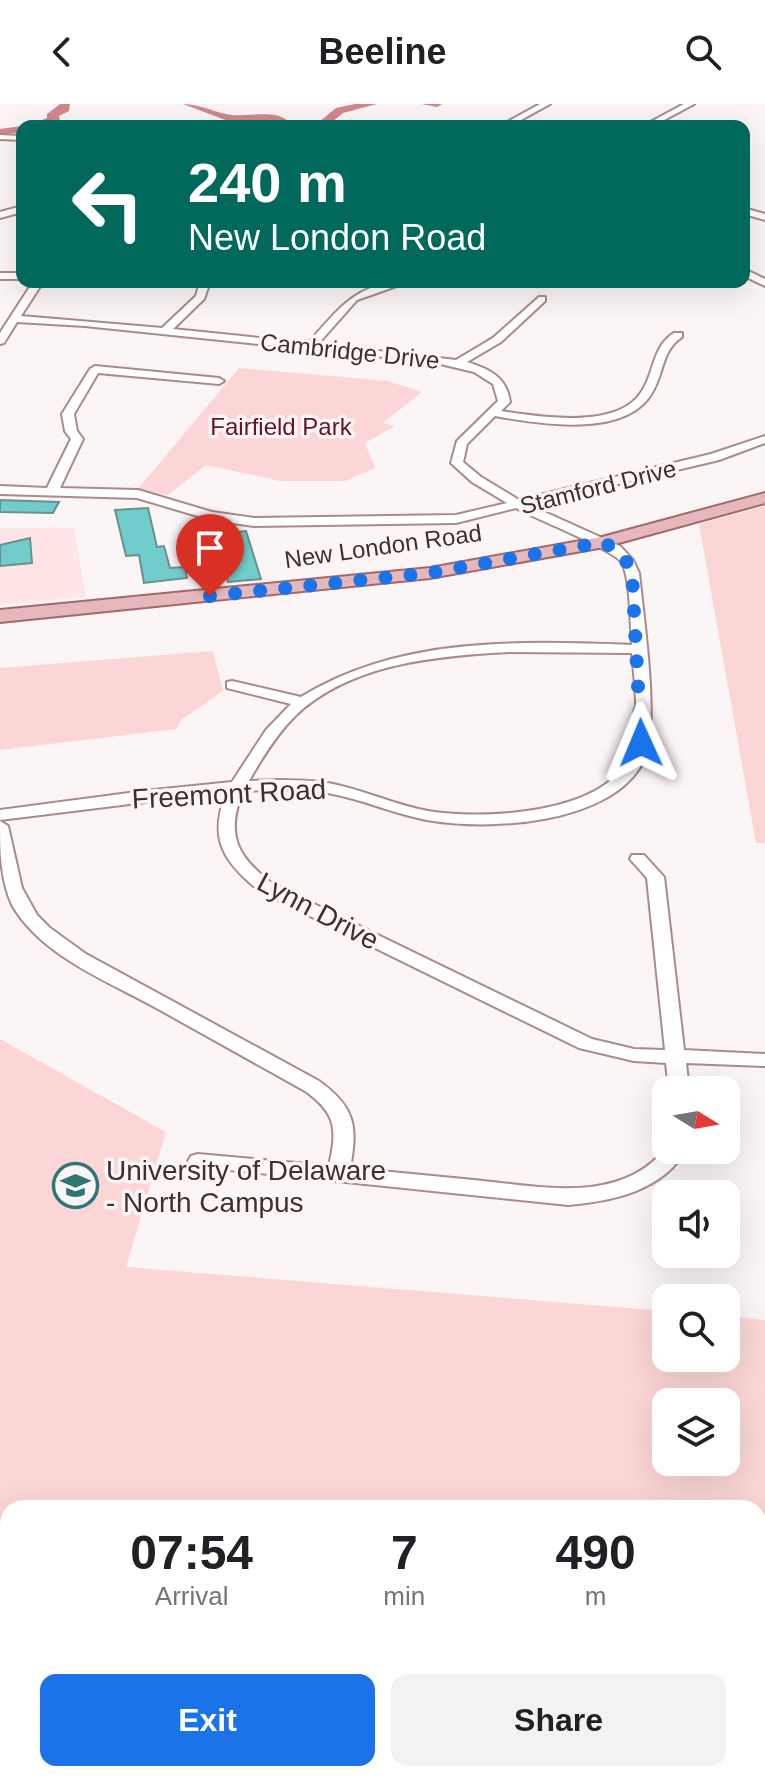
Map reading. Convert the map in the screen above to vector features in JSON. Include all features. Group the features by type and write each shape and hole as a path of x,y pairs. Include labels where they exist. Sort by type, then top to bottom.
{"main road":[{"name":"New London Road","path":"0,609 323,580 494,556 598,539 765,491"},
{"name":"New London Road","path":"0,616 405,576 598,539 765,498"}],"street":[{"path":"515,120 546,104"},
{"path":"659,120 690,104"},
{"path":"0,341 34,288"},
{"path":"165,331 201,297 203,288"},
{"path":"311,346 354,298 385,288"},
{"path":"458,363 497,340 542,299"},
{"name":"Cambridge Drive","path":"14,319 165,331 458,363 486,373 502,387 504,402 495,413"},
{"path":"598,539 573,532 472,477 457,463 461,443 495,413 569,421 604,417 630,409 646,397 665,344 678,335"},
{"path":"52,491 77,439 68,422 68,414 95,369 219,381"},
{"name":"Stamford Drive","path":"0,490 138,494 223,519 273,523 456,519 526,505 715,457 765,439"},
{"name":"Freemont Road","path":"0,815 238,788 327,786 361,793 424,815 470,820 524,817 577,804 617,783 637,758 642,736 631,567 624,557 598,539"},
{"name":"Lynn Drive","path":"638,649 502,648 416,658 354,675 302,702 274,730 238,788 224,823 227,845 241,868 267,888 569,1037 605,1050 675,1057 765,1060"},
{"path":"232,685 302,702"},
{"path":"0,826 5,862 15,898 47,937 312,1086 335,1103 342,1113 345,1134 338,1175"},
{"path":"638,859 655,877 677,1076"},
{"path":"198,1161 548,1196 584,1196 638,1182 666,1164"}],"shaded area":[{"path":"0,528 74,528 86,597 0,605"}],"green space":[{"name":"Fairfield Park","path":"239,368 388,381 422,392 383,423 395,426 365,443 375,468 345,481 280,481 206,465 168,495 137,490"},
{"path":"765,506 765,843 756,843 699,524"},
{"path":"213,651 223,691 181,720 176,729 0,750 0,668"},
{"path":"0,1039 166,1132 126,1267 652,1310 652,1372 740,1372 740,1317 765,1320 765,1500 0,1500"}],"building":[{"path":"0,500 59,502 53,513 0,512"},
{"path":"148,508 157,547 164,546 170,568 185,567 187,578 144,583 139,555 126,556 115,510"},
{"path":"246,531 261,579 228,582 213,534"},
{"path":"30,538 32,563 0,566 0,545"}],"waterway":[{"path":"53,120 56,119 51,116 65,109 65,104"},
{"path":"188,104 228,118 280,120"},
{"path":"328,120 340,110 372,104"},
{"path":"427,104 437,104"},
{"path":"0,132 16,130"}],"place":[{"name":"University of Delaware - North Campus","path":"75,1186"}],"route":[{"path":"210,596 430,573 604,542 618,551 631,567 641,743"}]}
